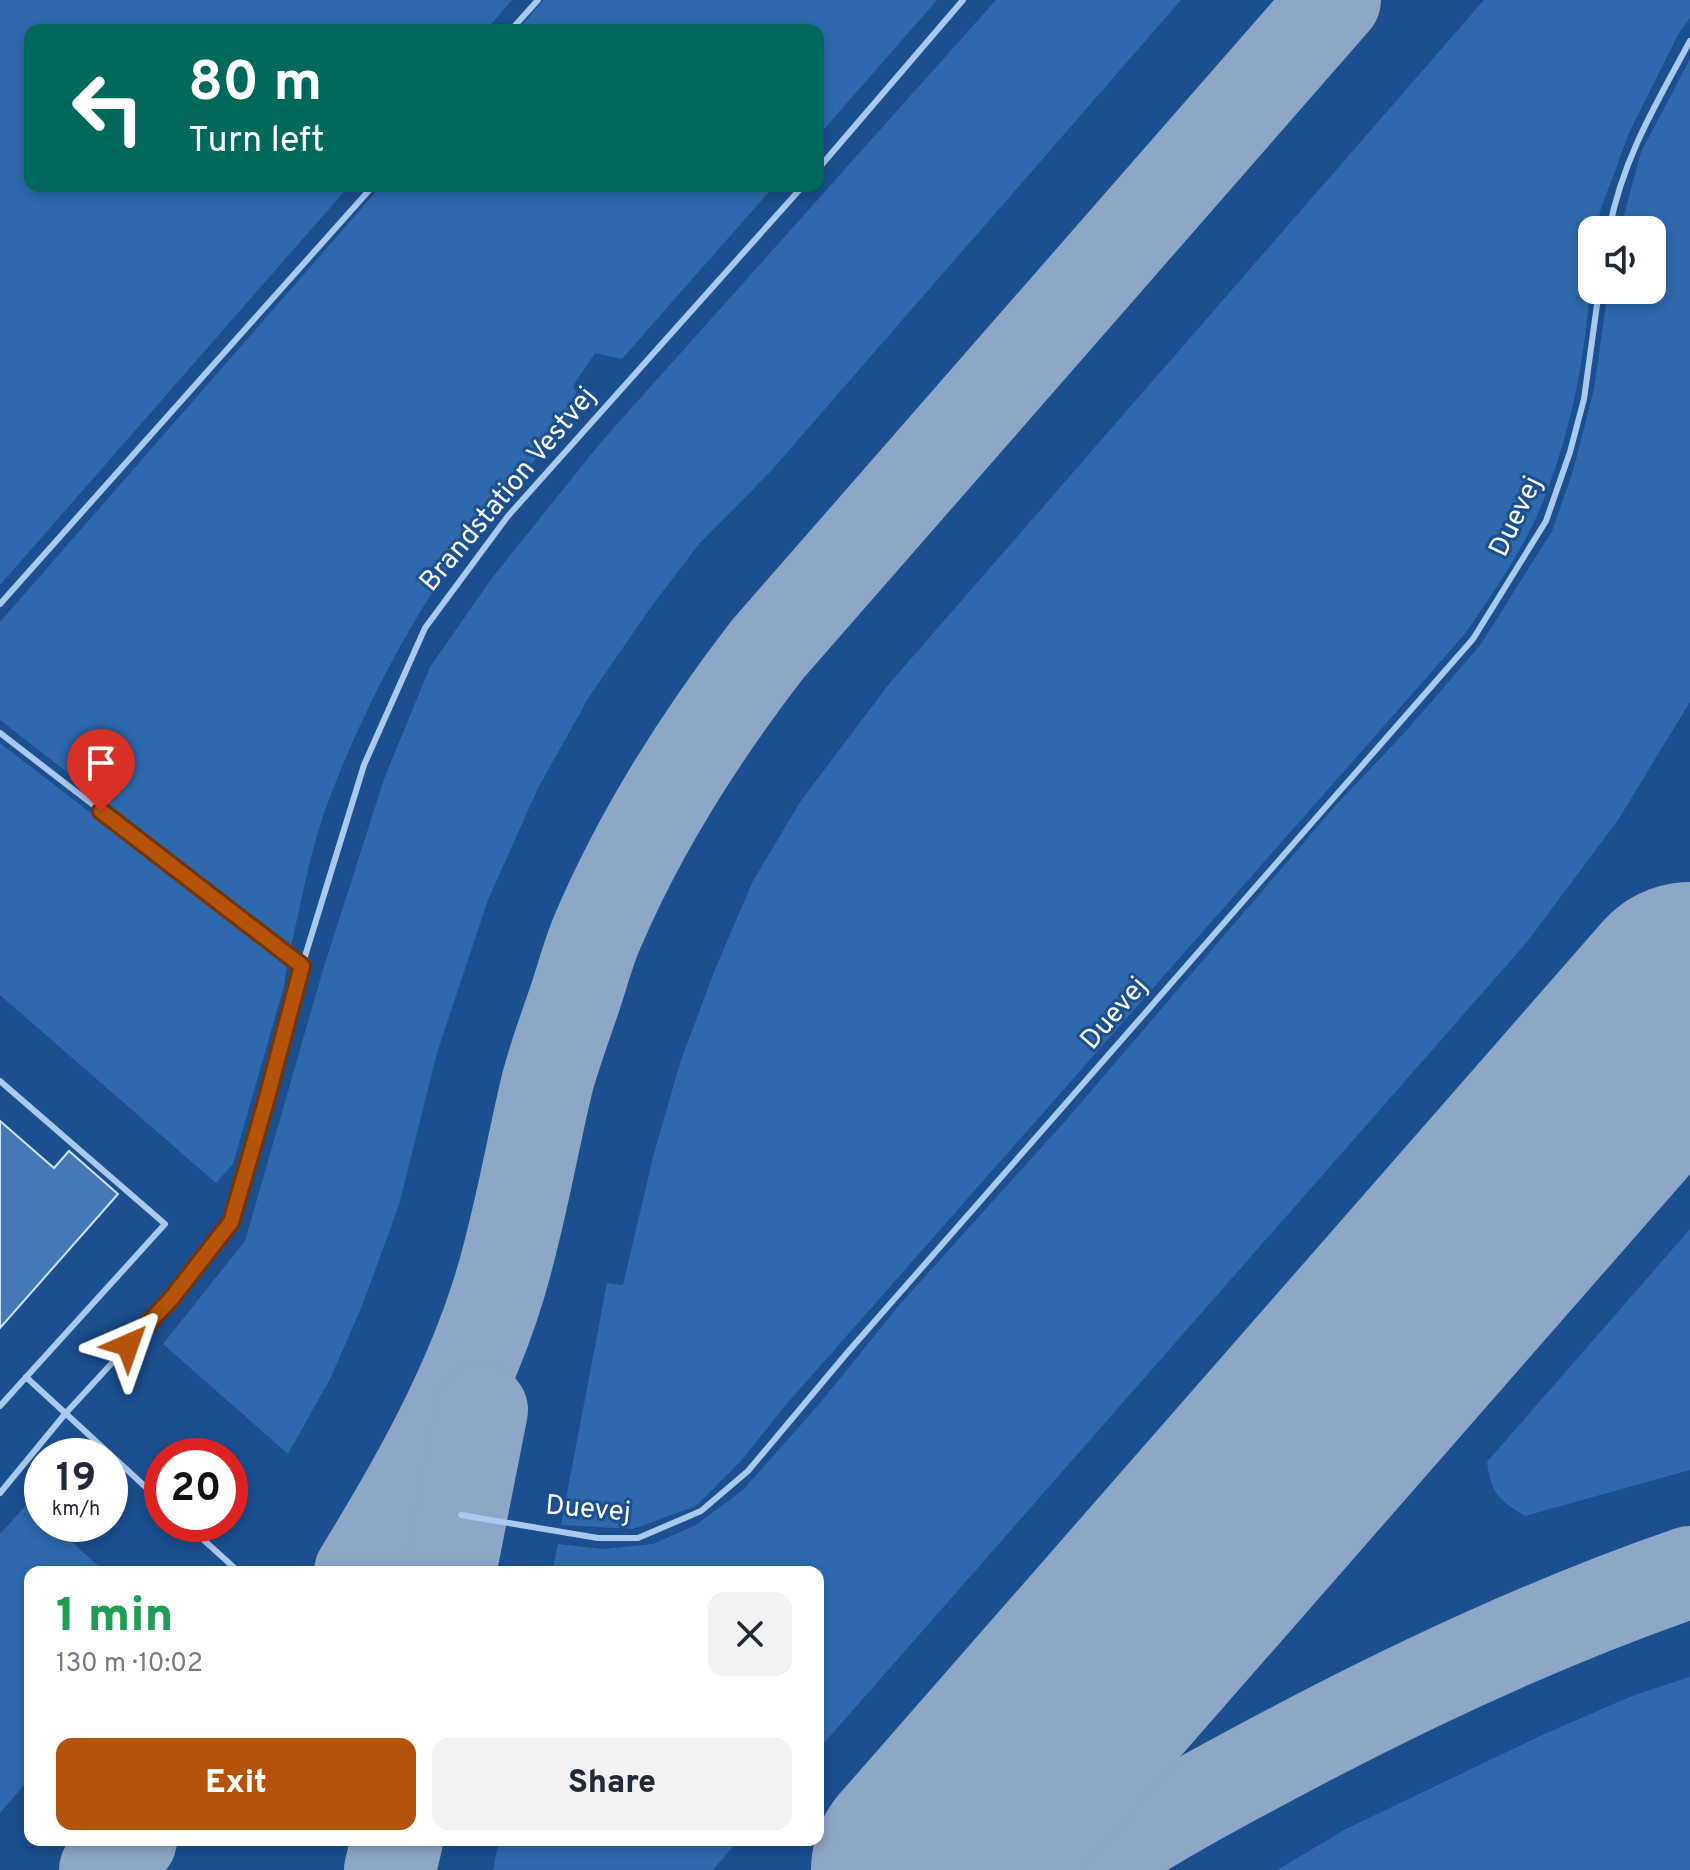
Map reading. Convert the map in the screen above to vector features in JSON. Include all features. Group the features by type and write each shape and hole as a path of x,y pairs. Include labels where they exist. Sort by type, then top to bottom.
{"lane":[{"path":"516,24 538,0"},
{"path":"824,162 963,0"},
{"path":"1612,216 1637,138 1690,41"},
{"path":"0,604 368,192"},
{"name":"Brandstation Vestvej","path":"0,1493 65,1414 171,1299 231,1222 302,966 364,765 425,628 508,516 798,192"},
{"name":"Duevej","path":"461,1515 598,1538 638,1538 701,1511 748,1471 858,1341 1473,639 1546,521 1584,399 1597,304"},
{"path":"0,733 302,966"},
{"path":"0,1081 165,1224 0,1406"},
{"path":"26,1377 144,1486"},
{"path":"206,1542 232,1566"}],"shaded area":[{"path":"0,0 512,0 491,24 24,24 24,192 344,192 0,585"},
{"path":"544,0 937,0 824,129 824,24 522,24"},
{"path":"996,0 1181,0 770,472 699,544 589,697 538,788 488,900 437,1053 399,1205 362,1306 331,1377 288,1454 163,1344 245,1241 322,973 384,779 430,667 492,578 602,441"},
{"path":"1484,0 1690,0 1690,18 1679,33 1629,133 1599,216 1578,216 1578,304 1589,304 1580,369 1565,438 1534,521 1496,588 1464,635 784,1407 741,1461 696,1506 633,1529 561,1525 607,1283 623,1285 653,1157 680,1063 716,967 753,881 800,802 889,684"},
{"path":"1690,59 1690,702 1618,820 1527,942 824,1743 824,1566 553,1566 558,1544 603,1549 653,1544 696,1525 743,1490 821,1402 900,1304 1067,1119 1335,806 1407,730 1481,644 1552,531 1573,471 1594,389 1606,304 1666,304 1666,216 1624,216 1641,152"},
{"path":"376,192 769,192 622,359 595,353 573,386 582,405 485,521 435,589 380,684 335,784 314,848 291,946 0,720 0,622"},
{"path":"0,743 287,964 284,986 233,1164 216,1183 0,995"},
{"path":"1690,1229 1690,1470 1525,1516 1497,1495 1487,1462"},
{"path":"24,1508 24,1542 72,1542 98,1566 24,1566 24,1785 0,1813 0,1534"},
{"path":"1690,1677 1690,1870 1277,1870 1346,1829 1542,1735 1632,1696"},
{"path":"498,1846 734,1846 713,1870 493,1870"}],"building":[{"path":"0,1121 54,1168 69,1151 118,1194 0,1328"}],"taxiway":[{"path":"364,1566 421,1468 473,1360 500,1285 547,1084 590,952 631,860 672,787 767,650 1335,0"},
{"path":"1498,1217 1690,932"},
{"path":"451,1566 482,1410"},
{"path":"1081,1870 1224,1785 1405,1691 1545,1627 1690,1572"},
{"path":"105,1870 126,1846"},
{"path":"390,1870 396,1846"}],"runway":[{"path":"927,1870 1690,998"}],"route":[{"path":"101,811 302,966 231,1222 171,1299 128,1345"}]}
